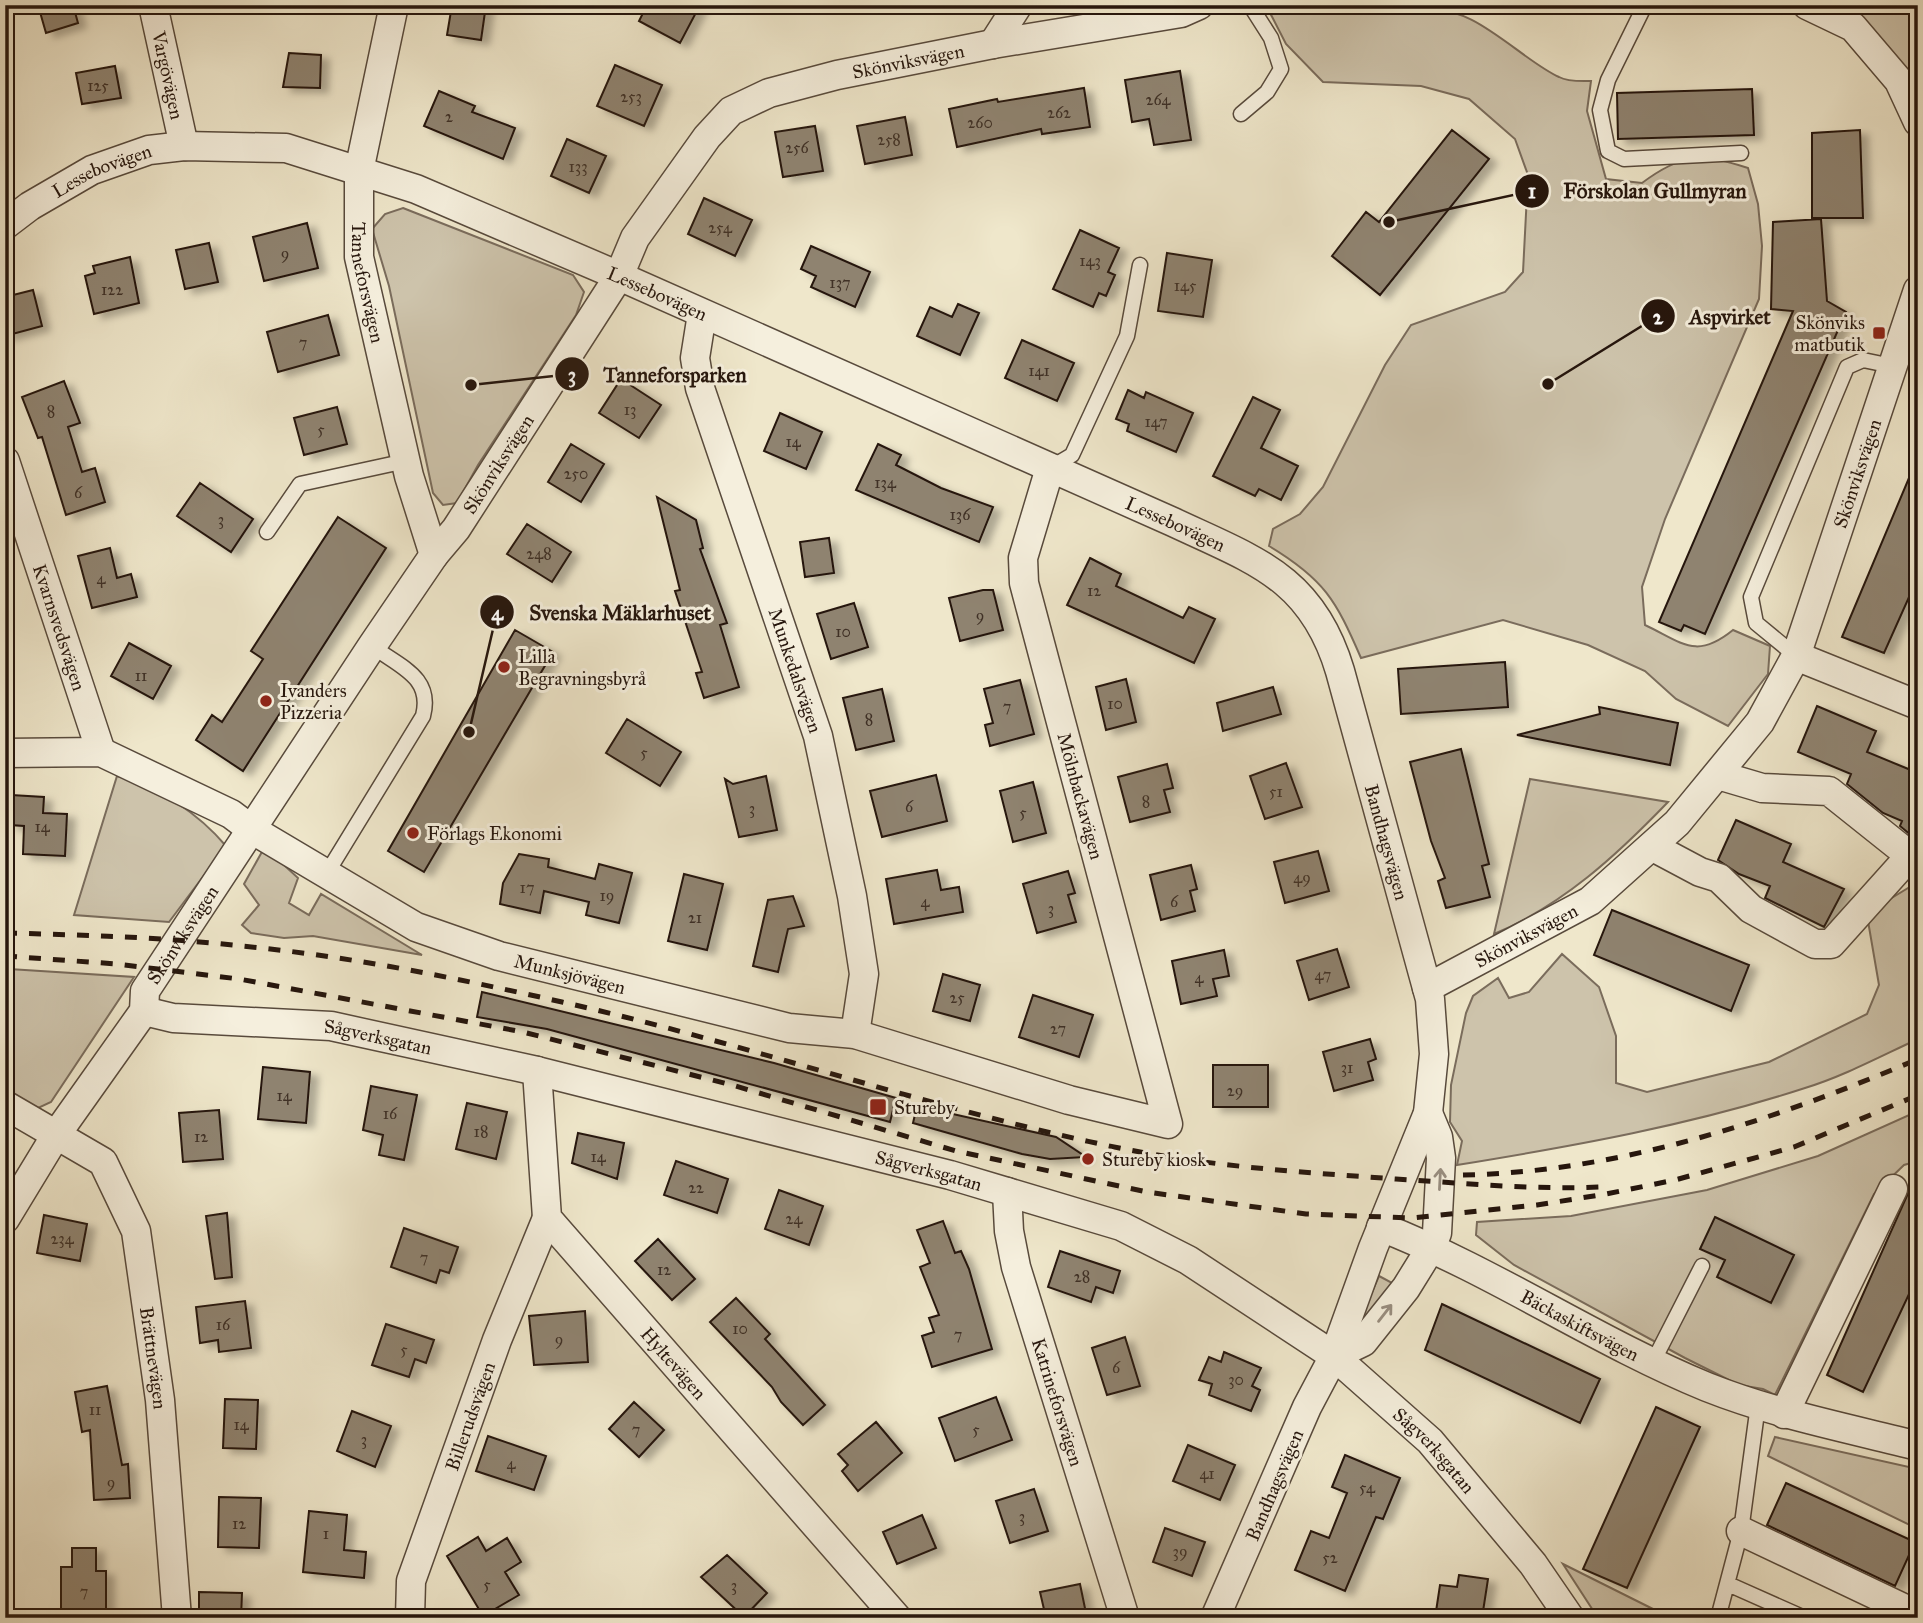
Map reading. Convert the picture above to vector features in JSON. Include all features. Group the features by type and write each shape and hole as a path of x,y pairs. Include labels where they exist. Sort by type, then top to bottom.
{"street":[{"name":"Vargövägen","path":"153,5 184,146"},
{"name":"Tanneforsvägen","path":"394,5 359,171 359,257 406,461 434,555"},
{"path":"993,44 1018,5"},
{"name":"Skönviksvägen","path":"5,1220 56,1135 144,1012 145,990 372,646 434,555 456,529 619,276 635,238 707,137 732,111 769,93 837,75 993,44 1181,13 1199,5"},
{"path":"1807,5 1853,27 1899,81 1918,122"},
{"name":"Lessebovägen","path":"5,225 30,206 92,170 149,150 184,146 286,148 416,190 619,276 1236,552 1292,586"},
{"name":"Skönviksvägen","path":"1426,988 1590,901 1653,847 1718,775 1760,722 1796,656 1918,290"},
{"name":"Munkedalsvägen","path":"702,314 695,358 700,388 818,736 852,896 864,974 855,1034"},
{"name":"Kvarnsvedsvägen","path":"5,461 101,752"},
{"name":"Mölnbackavägen","path":"1051,468 1023,558 1024,583 1168,1124"},
{"name":"Bandhagsvägen","path":"1215,1617 1307,1406 1334,1356 1381,1227 1428,1112 1434,1054 1426,988 1331,642 1306,600 1292,586"},
{"path":"1796,656 1918,705"},
{"name":"Munksjövägen","path":"5,753 101,752 231,814 251,829 416,927 499,956 789,1028 855,1034 1069,1100 1168,1124"},
{"path":"1653,847 1699,872 1719,878 1751,909 1815,944 1831,944 1914,859 1829,791 1762,788 1718,775"},
{"name":"Sågverksgatan","path":"144,1012 173,1018 331,1026 537,1071 1007,1192 1121,1226 1188,1260 1334,1356 1430,1441 1533,1564 1558,1614"},
{"path":"537,1071 547,1218"},
{"path":"5,1105 56,1135"},
{"name":"Bandhagsvägen","path":"1334,1356 1363,1342 1406,1288 1432,1247 1437,1233 1441,1158 1438,1137 1428,1112"},
{"name":"Brättnevägen","path":"56,1135 103,1162 136,1231 160,1400 177,1618"},
{"path":"1771,1409 1893,1189"},
{"name":"Katrineforsvägen","path":"1007,1192 1009,1231 1016,1267 1125,1615"},
{"name":"Billerudsvägen","path":"410,1618 411,1581 497,1339 547,1218"},
{"name":"Hyltevägen","path":"547,1218 897,1618"},
{"name":"Bäckaskiftsvägen","path":"1381,1227 1432,1247 1706,1386 1771,1409 1918,1446"},
{"path":"1741,1531 1918,1615"}],"lane":[{"path":"1241,114 1267,92 1281,69 1271,38 1250,5"},
{"path":"1645,5 1608,80 1600,110 1608,151 1624,159 1741,153"},
{"path":"1051,468 1072,455 1127,336 1140,265"},
{"path":"1796,656 1756,623 1751,597 1847,367 1863,359 1892,366"},
{"path":"267,532 300,484 406,461"},
{"path":"327,873 423,716 427,700 424,685 372,646"},
{"path":"1654,1360 1702,1266"},
{"path":"1718,1618 1771,1409"},
{"path":"1728,1584 1800,1616"}],"shaded area":[{"path":"1266,5 1418,5 1427,12 1443,11 1477,23 1559,77 1591,81 1587,111 1606,179 1642,183 1681,161 1704,158 1748,168 1758,204 1762,246 1759,299 1665,519 1642,587 1645,625 1680,642 1689,646 1709,644 1733,630 1770,646 1768,674 1728,726 1676,699 1645,671 1588,645 1503,620 1361,658 1344,621 1326,593 1303,569 1269,546 1273,529 1300,514 1323,487 1385,365 1411,325 1505,292 1523,272 1528,175 1515,139 1469,99 1421,86 1323,82 1286,44"},
{"path":"1822,5 1918,5 1918,105"},
{"path":"403,208 573,275 584,292 576,315 478,465 457,503 443,505 433,493 389,286 372,229 385,214"},
{"path":"117,776 148,787 177,803 203,823 226,846 169,922 74,915"},
{"path":"1530,779 1668,802 1588,877 1543,909 1494,934"},
{"path":"263,850 271,853 298,878 289,903 309,915 321,894 422,955 313,936 284,938 251,933 242,925 259,905 244,884"},
{"path":"1918,882 1918,1039 1820,1083 1719,1113 1589,1142 1457,1165 1462,1141 1450,1122 1451,1085 1466,1013 1473,996 1498,978 1509,998 1529,992 1562,954 1599,987 1616,1036 1616,1083 1647,1092 1769,1062 1867,1014 1879,985 1868,921 1890,899"},
{"path":"9,969 134,977 51,1102 36,1109 5,1097 5,987"},
{"path":"1918,1111 1918,1161 1904,1165 1874,1194 1775,1395 1763,1389 1739,1385 1685,1358 1514,1265 1476,1235 1477,1222 1571,1216 1707,1190 1818,1156"},
{"path":"1379,1276 1396,1285 1352,1337"},
{"path":"1775,1437 1918,1469 1918,1529 1768,1456"},
{"path":"1563,1564 1671,1618 1598,1618"}],"building":[{"path":"38,5 73,5 78,23 46,33"},
{"path":"452,5 486,5 481,40 447,35"},
{"path":"647,5 700,5 680,43 639,21"},
{"path":"289,53 321,55 320,88 283,87"},
{"path":"615,65 662,85 644,126 597,106"},
{"path":"115,66 121,98 82,104 76,73"},
{"path":"1180,71 1191,140 1154,145 1149,119 1132,122 1125,80"},
{"path":"1084,88 1090,127 1042,134 1041,129 957,147 949,109 997,99 998,102"},
{"path":"1752,89 1754,135 1618,139 1617,93"},
{"path":"439,91 475,106 472,112 515,128 503,159 424,126"},
{"path":"905,117 912,155 865,164 857,126"},
{"path":"815,126 823,171 783,177 775,132"},
{"path":"1452,130 1489,159 1380,295 1332,256 1366,212 1379,222"},
{"path":"1860,130 1863,218 1812,218 1812,133"},
{"path":"567,139 606,156 589,193 551,176"},
{"path":"704,198 752,220 735,256 688,234"},
{"path":"1821,219 1827,301 1846,312 1705,634 1684,625 1681,631 1659,622 1793,311 1771,309 1773,222"},
{"path":"307,223 318,268 264,281 253,237"},
{"path":"1080,230 1119,248 1108,272 1115,275 1106,296 1099,293 1093,307 1053,289"},
{"path":"209,243 218,282 185,289 176,250"},
{"path":"811,246 870,272 855,307 811,287 816,276 801,269"},
{"path":"1167,253 1212,260 1203,317 1158,311"},
{"path":"130,257 139,303 94,314 85,276 95,273 93,266"},
{"path":"33,290 42,326 5,336 5,297"},
{"path":"958,304 979,313 960,355 917,336 930,307 952,317"},
{"path":"328,315 339,355 278,372 267,332"},
{"path":"1022,340 1074,363 1057,401 1005,378"},
{"path":"621,379 661,405 639,438 599,413"},
{"path":"64,381 80,423 68,427 82,472 95,468 105,502 66,515 42,437 38,438 22,397"},
{"path":"1128,390 1144,398 1146,392 1193,413 1176,452 1127,431 1129,424 1116,419"},
{"path":"1253,397 1280,410 1261,448 1298,466 1281,500 1259,489 1255,496 1213,476"},
{"path":"337,407 347,444 304,455 294,418"},
{"path":"780,413 822,432 806,469 764,451"},
{"path":"571,444 604,464 581,502 548,482"},
{"path":"878,444 901,455 896,465 941,488 993,507 979,542 856,490"},
{"path":"1917,459 1918,577 1884,653 1842,637"},
{"path":"200,483 253,519 231,552 177,516"},
{"path":"657,497 696,520 703,548 700,549 727,623 720,625 739,687 704,698 696,673 702,672 675,591 680,590"},
{"path":"338,517 386,548 243,771 196,740 212,715 222,722 263,659 251,651"},
{"path":"527,524 571,552 552,582 507,554"},
{"path":"829,538 834,573 805,577 800,542"},
{"path":"110,548 117,578 131,574 137,597 92,608 78,556"},
{"path":"1090,558 1121,574 1116,586 1183,618 1189,607 1215,619 1194,663 1067,605"},
{"path":"993,590 1003,630 960,641 949,598"},
{"path":"854,603 868,647 831,659 817,614"},
{"path":"515,630 553,652 424,872 388,851"},
{"path":"129,643 171,666 153,699 111,676"},
{"path":"1505,662 1508,707 1401,714 1398,669"},
{"path":"1126,679 1136,722 1106,730 1096,687"},
{"path":"1020,680 1034,734 990,746 985,725 993,723 984,689"},
{"path":"1273,687 1281,714 1223,731 1217,703"},
{"path":"882,689 894,741 856,750 843,698"},
{"path":"1817,706 1876,731 1867,752 1918,773 1918,841 1900,826 1902,821 1883,813 1847,784 1851,774 1798,752"},
{"path":"1599,707 1678,723 1670,765 1517,735 1600,714"},
{"path":"627,719 681,752 660,786 606,753"},
{"path":"1461,749 1489,864 1482,866 1490,897 1446,908 1438,881 1445,878 1431,841 1410,762"},
{"path":"1286,763 1302,807 1265,819 1250,776"},
{"path":"1167,764 1173,788 1164,790 1170,812 1130,822 1118,777"},
{"path":"936,775 947,821 882,837 870,791"},
{"path":"766,776 777,830 739,837 725,779 733,784"},
{"path":"1033,782 1046,833 1013,842 1000,791"},
{"path":"11,795 44,797 43,813 67,814 65,856 23,854 24,826 10,825"},
{"path":"1736,820 1791,844 1783,862 1844,889 1824,927 1765,898 1770,886 1739,874 1718,860"},
{"path":"1318,851 1329,891 1285,903 1274,862"},
{"path":"519,854 549,859 548,867 595,879 599,864 632,873 619,923 586,915 589,902 544,891 540,913 500,904 503,883"},
{"path":"1191,865 1197,889 1190,891 1195,911 1161,920 1150,875"},
{"path":"937,870 941,890 959,887 963,912 894,924 886,879"},
{"path":"1068,871 1075,893 1068,895 1076,922 1037,933 1023,884"},
{"path":"684,874 723,884 707,950 668,941"},
{"path":"793,896 804,926 788,929 778,972 753,966 768,900"},
{"path":"1612,910 1749,965 1731,1011 1594,955"},
{"path":"1337,949 1349,987 1309,1000 1297,961"},
{"path":"1224,950 1229,976 1213,979 1217,996 1181,1004 1172,961"},
{"path":"943,974 980,985 970,1021 933,1011"},
{"path":"482,992 774,1063 896,1098 890,1122 547,1029 477,1017"},
{"path":"1033,995 1093,1015 1079,1057 1019,1037"},
{"path":"1370,1039 1376,1059 1368,1062 1373,1080 1334,1091 1323,1052"},
{"path":"1213,1065 1268,1065 1268,1107 1213,1107"},
{"path":"263,1067 310,1072 306,1123 258,1119"},
{"path":"371,1086 417,1095 404,1160 379,1155 383,1135 363,1130"},
{"path":"467,1103 507,1112 496,1159 456,1149"},
{"path":"917,1106 1056,1137 1086,1157 1050,1159 1022,1154 913,1123"},
{"path":"219,1110 223,1159 183,1162 179,1113"},
{"path":"578,1133 624,1143 617,1179 572,1163"},
{"path":"676,1161 728,1179 717,1213 664,1195"},
{"path":"1918,1171 1918,1275 1863,1392 1827,1375"},
{"path":"779,1190 823,1206 809,1245 765,1229"},
{"path":"227,1213 232,1277 215,1279 206,1216"},
{"path":"44,1215 87,1224 80,1261 37,1253"},
{"path":"1715,1217 1794,1255 1771,1303 1717,1277 1725,1260 1700,1249"},
{"path":"943,1221 955,1253 961,1251 969,1269 992,1349 932,1367 922,1336 934,1332 929,1318 939,1315 920,1267 930,1263 917,1230"},
{"path":"404,1228 458,1247 449,1273 440,1270 436,1283 391,1267"},
{"path":"658,1239 695,1279 672,1300 635,1261"},
{"path":"1060,1251 1120,1271 1113,1293 1096,1287 1091,1302 1048,1287"},
{"path":"736,1298 770,1334 765,1339 825,1405 803,1425 781,1402 772,1387 710,1322"},
{"path":"245,1301 251,1348 219,1352 218,1340 200,1343 196,1307"},
{"path":"1442,1304 1600,1379 1580,1423 1425,1350"},
{"path":"585,1311 588,1362 534,1365 529,1316"},
{"path":"386,1324 434,1340 426,1363 415,1359 409,1377 372,1365"},
{"path":"1125,1337 1140,1386 1107,1395 1092,1348"},
{"path":"1224,1352 1261,1368 1252,1386 1260,1390 1251,1411 1209,1395 1212,1384 1199,1380 1209,1357 1221,1362"},
{"path":"107,1386 122,1465 128,1464 130,1498 94,1500 90,1430 82,1432 75,1392"},
{"path":"996,1397 1012,1440 955,1461 939,1418"},
{"path":"225,1399 258,1400 256,1449 223,1448"},
{"path":"634,1402 664,1430 639,1457 609,1429"},
{"path":"1656,1407 1700,1427 1627,1588 1583,1569"},
{"path":"352,1411 391,1426 375,1467 337,1451"},
{"path":"876,1422 902,1453 858,1491 842,1471 848,1465 838,1454"},
{"path":"488,1436 546,1456 534,1490 476,1471"},
{"path":"1188,1445 1235,1465 1220,1500 1173,1481"},
{"path":"1345,1455 1400,1478 1383,1519 1376,1517 1345,1591 1295,1570 1311,1531 1329,1538 1347,1493 1332,1487"},
{"path":"1786,1483 1915,1542 1895,1586 1767,1525"},
{"path":"1034,1489 1048,1531 1010,1543 996,1501"},
{"path":"219,1497 261,1498 259,1548 218,1547"},
{"path":"309,1511 347,1515 344,1550 366,1552 364,1578 303,1572"},
{"path":"922,1515 936,1548 897,1564 883,1532"},
{"path":"1165,1528 1205,1542 1192,1576 1153,1562"},
{"path":"478,1537 486,1551 507,1538 521,1562 505,1572 519,1595 483,1616 447,1556"},
{"path":"72,1548 96,1548 96,1571 106,1571 106,1611 61,1611 61,1567 72,1567"},
{"path":"727,1555 767,1593 744,1617 701,1577"},
{"path":"1459,1575 1488,1579 1482,1618 1435,1618 1440,1585 1457,1587"},
{"path":"1080,1584 1087,1618 1046,1618 1040,1592"},
{"path":"199,1592 242,1593 241,1618 199,1618"}],"railway":[{"path":"5,933 211,943 281,950 442,976 630,1018 1037,1129 1177,1158 1323,1174 1523,1187 1599,1187"},
{"path":"5,956 117,964 239,979 523,1032 732,1085 956,1151 1147,1192 1306,1214 1411,1218 1537,1205 1606,1194 1675,1180 1794,1147 1918,1095"},
{"path":"1463,1175 1522,1172 1581,1164 1696,1139 1808,1102 1918,1059"}],"place":[{"name":"Förskolan Gullmyran","path":"1389,222"},
{"name":"Skönviks matbutik","path":"1879,333"},
{"name":"Aspvirket","path":"1548,384"},
{"name":"Tanneforsparken","path":"471,385"},
{"name":"Lilla Begravningsbyrå","path":"504,667"},
{"name":"Ivanders Pizzeria","path":"266,701"},
{"name":"Svenska Mäklarhuset","path":"469,732"},
{"name":"Förlags Ekonomi","path":"413,833"},
{"name":"Stureby","path":"878,1107"},
{"name":"Stureby kiosk","path":"1088,1159"}]}
